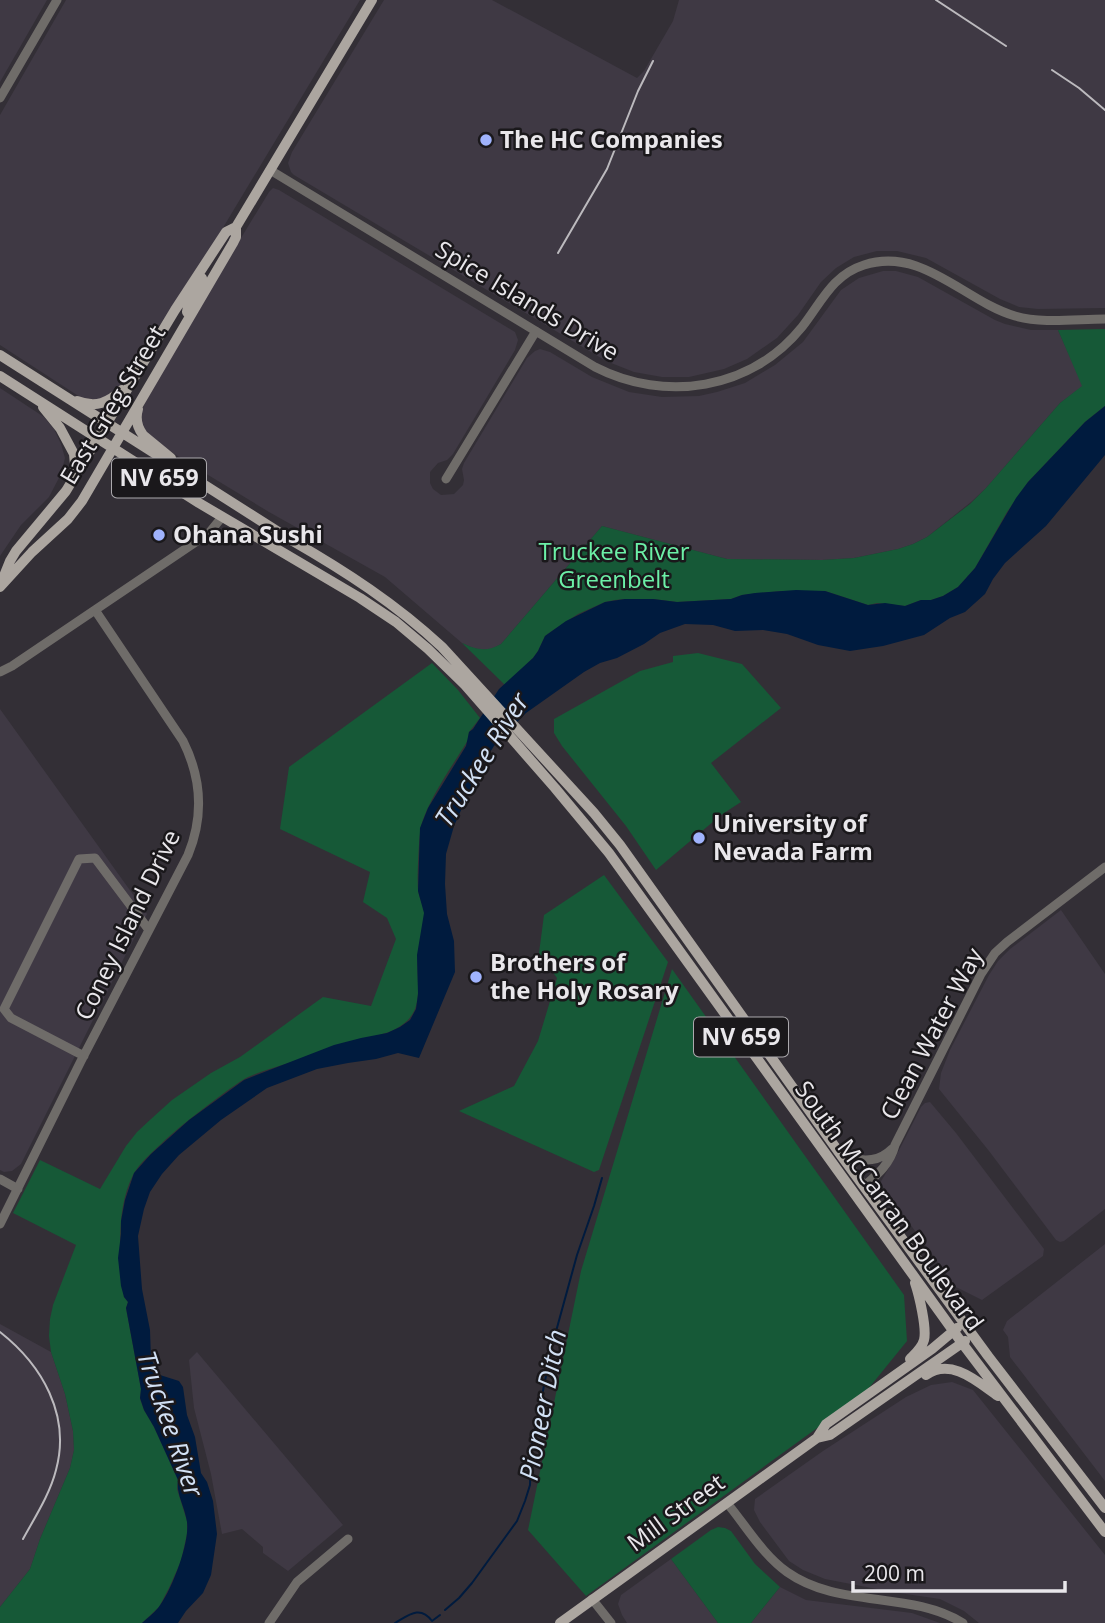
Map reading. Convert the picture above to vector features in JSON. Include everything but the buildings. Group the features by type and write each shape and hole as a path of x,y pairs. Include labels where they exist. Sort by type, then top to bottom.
{"main road":[{"name":"East Greg Street","path":"0,586 68,519 82,501 233,243 236,227 372,0"},
{"name":"East Greg Street","path":"0,586 16,551 56,505 76,476 181,299 226,232 236,227"},
{"path":"190,316 187,312 188,306 202,281 208,259"},
{"name":"South McCarran Boulevard","path":"0,355 291,541 334,565 394,606 434,639 525,745 594,813 649,884 843,1158 1105,1508"},
{"name":"South McCarran Boulevard","path":"0,376 222,517 360,598 387,616 476,690"},
{"path":"65,397 91,405 104,403 116,396 132,380"},
{"path":"147,390 137,412 140,431 218,494"},
{"path":"37,399 68,441 75,455 76,476"},
{"name":"South McCarran Boulevard","path":"525,745 638,892 953,1332 1105,1532"},
{"path":"638,892 649,884"},
{"path":"892,1378 924,1340 922,1314 912,1273"},
{"name":"Mill Street","path":"817,1438 826,1424 892,1378 964,1322"},
{"name":"Mill Street","path":"559,1623 817,1438 831,1434 973,1335"},
{"path":"889,1393 906,1389 930,1372 947,1368 964,1373 1008,1404"}],"street":[{"path":"0,99 57,0"},
{"name":"Spice Islands Drive","path":"270,170 595,367 630,381 667,387 704,385 729,378 763,362 783,347 839,279 861,266 887,261 913,264 925,269 1014,316 1038,320 1105,319"},
{"path":"446,479 536,331"},
{"path":"0,672 209,533 222,517"},
{"name":"Coney Island Drive","path":"0,1224 193,842 199,810 197,780 183,741 95,610"},
{"path":"84,1056 10,1018 4,1009 79,859 95,858 149,930"},
{"name":"Clean Water Way","path":"864,1186 886,1165 990,960 1007,942 1105,867"},
{"name":"Clean Water Way","path":"843,1158 876,1160 889,1153 895,1145"},
{"path":"0,1180 18,1189"},
{"path":"727,1503 768,1555 802,1582 831,1592 935,1609 963,1623"},
{"path":"269,1623 297,1582 348,1539"},
{"path":"592,1600 611,1623"}],"shaded area":[{"path":"0,0 47,0 0,82"},
{"path":"66,0 360,0 218,236 160,325 148,338 119,387 101,401 80,397 0,345 0,115"},
{"path":"384,0 492,0 637,78 644,71 673,21 679,0 1105,0 1105,308 1019,307 926,258 897,251 877,251 854,257 836,268 821,282 798,315 777,338 747,359 724,369 689,377 662,377 634,372 606,361 291,172 288,163 292,152"},
{"path":"273,188 515,332 518,340 515,350 453,454 438,463 430,472 430,483 441,495 454,494 463,485 464,463 527,358 535,351 540,349 550,352 592,377 629,392 662,397 699,396 717,392 745,383 775,365 803,342 841,290 859,278 883,271 896,271 918,277 1005,324 1031,330 1058,330 1083,386 1060,403 971,502 927,537 913,544 854,558 727,559 602,526 501,644 492,649 473,648 462,643 385,577 269,512 150,438 141,421 146,401 210,289"},
{"path":"0,388 44,417 54,429 65,458 61,474 49,497 21,525 0,556"},
{"path":"0,709 147,914 21,1164 12,1171 4,1172 0,1170"},
{"path":"1061,910 1105,974 1105,1209 1060,1242 939,1089 941,1073 950,1050 998,961"},
{"path":"930,1102 1044,1249 1043,1256 982,1300 956,1287 880,1183 921,1107"},
{"path":"1105,1244 1105,1481 1010,1357 1008,1337 1003,1330 1007,1321"},
{"path":"0,1324 51,1352 65,1394 74,1450 70,1468 30,1569 0,1607"},
{"path":"197,1352 343,1525 288,1571 263,1553 263,1547 242,1529 222,1534 211,1474 194,1408 189,1360"},
{"path":"952,1382 973,1390 1105,1555 1105,1623 979,1623 964,1611 940,1599 825,1579 789,1561 760,1522 754,1510 755,1499 906,1397 931,1385"},
{"path":"671,1559 718,1623 627,1623 618,1604 621,1595"},
{"path":"780,1587 806,1600 912,1613 940,1623 751,1623"}],"green space":[{"name":"Truckee River Greenbelt","path":"1105,329 1105,406 1085,422 1028,482 1007,512 975,568 958,587 943,596 905,606 877,603 868,605 825,591 781,591 742,595 731,599 677,602 625,599 605,602 578,614 545,636 533,658 505,685 462,643 482,649 501,644 602,526 727,559 854,558 913,544 927,537 970,504 1060,403 1082,386 1058,330"},
{"path":"698,653 742,664 781,708 711,763 741,802 721,815 656,870 626,826 562,746 554,733 554,719 640,671 673,662 673,656"},
{"path":"432,663 480,718 469,732 468,740 435,793 421,826 418,885 424,916 418,954 417,1000 410,1018 389,1032 269,1069 243,1080 165,1140 139,1166 127,1189 121,1219 121,1267 141,1389 140,1399 178,1480 177,1489 187,1521 181,1561 169,1588 159,1607 142,1623 0,1623 0,1607 30,1569 70,1468 74,1450 65,1394 51,1352 49,1336 53,1305 76,1245 13,1213 40,1160 100,1189 137,1132 172,1100 240,1057 323,997 371,1006 396,939 387,918 363,902 370,872 280,829 289,767"},
{"path":"604,875 668,962 599,1170 594,1172 459,1111 514,1086 538,1041 557,978 539,953 544,915"},
{"path":"672,969 904,1295 907,1341 864,1394 586,1596 528,1530 581,1271"},
{"path":"718,1527 731,1531 755,1564 780,1587 751,1623 718,1623 671,1559"}],"water":[{"name":"Truckee River","path":"1105,406 1105,455 1046,526 1005,563 985,594 965,612 950,618 924,635 850,651 763,630 735,631 713,625 685,624 660,633 617,658 584,672 526,713 494,746 478,772 454,826 446,854 447,914 454,941 455,972 419,1058 398,1053 317,1069 267,1088 221,1120 179,1155 150,1192 138,1236 151,1359 160,1375 179,1381 183,1387 201,1473 213,1501 217,1534 211,1575 203,1593 178,1623 142,1623 158,1608 174,1579 186,1542 187,1522 178,1480 140,1398 141,1389 126,1308 128,1302 121,1286 118,1258 121,1221 134,1173 189,1120 244,1080 334,1045 387,1033 410,1020 416,1009 418,994 417,955 424,913 418,891 420,828 428,808 466,746 469,732 499,689 533,658 545,636 566,621 605,602 625,599 677,602 731,599 755,593 796,590 825,591 868,605 885,603 905,606 943,596 958,587 975,568 1028,482 1085,422"}],"waterway":[{"name":"Pioneer Ditch","path":"445,1610 472,1583 517,1521 525,1501 530,1485 531,1450 552,1346 602,1178"},
{"name":"Pioneer Ditch","path":"395,1623 419,1612 432,1621 440,1615"}],"railway":[{"path":"936,0 1006,46"},
{"path":"558,253 607,169 653,61"},
{"path":"1052,70 1105,110"},
{"path":"0,1332 29,1360 40,1376 56,1411 59,1430 60,1450 56,1470 42,1505 23,1539"}],"place":[{"name":"The HC Companies","path":"486,140"},
{"name":"Ohana Sushi","path":"159,535"},
{"name":"University of Nevada Farm","path":"699,838"},
{"name":"Brothers of the Holy Rosary","path":"476,977"}]}
